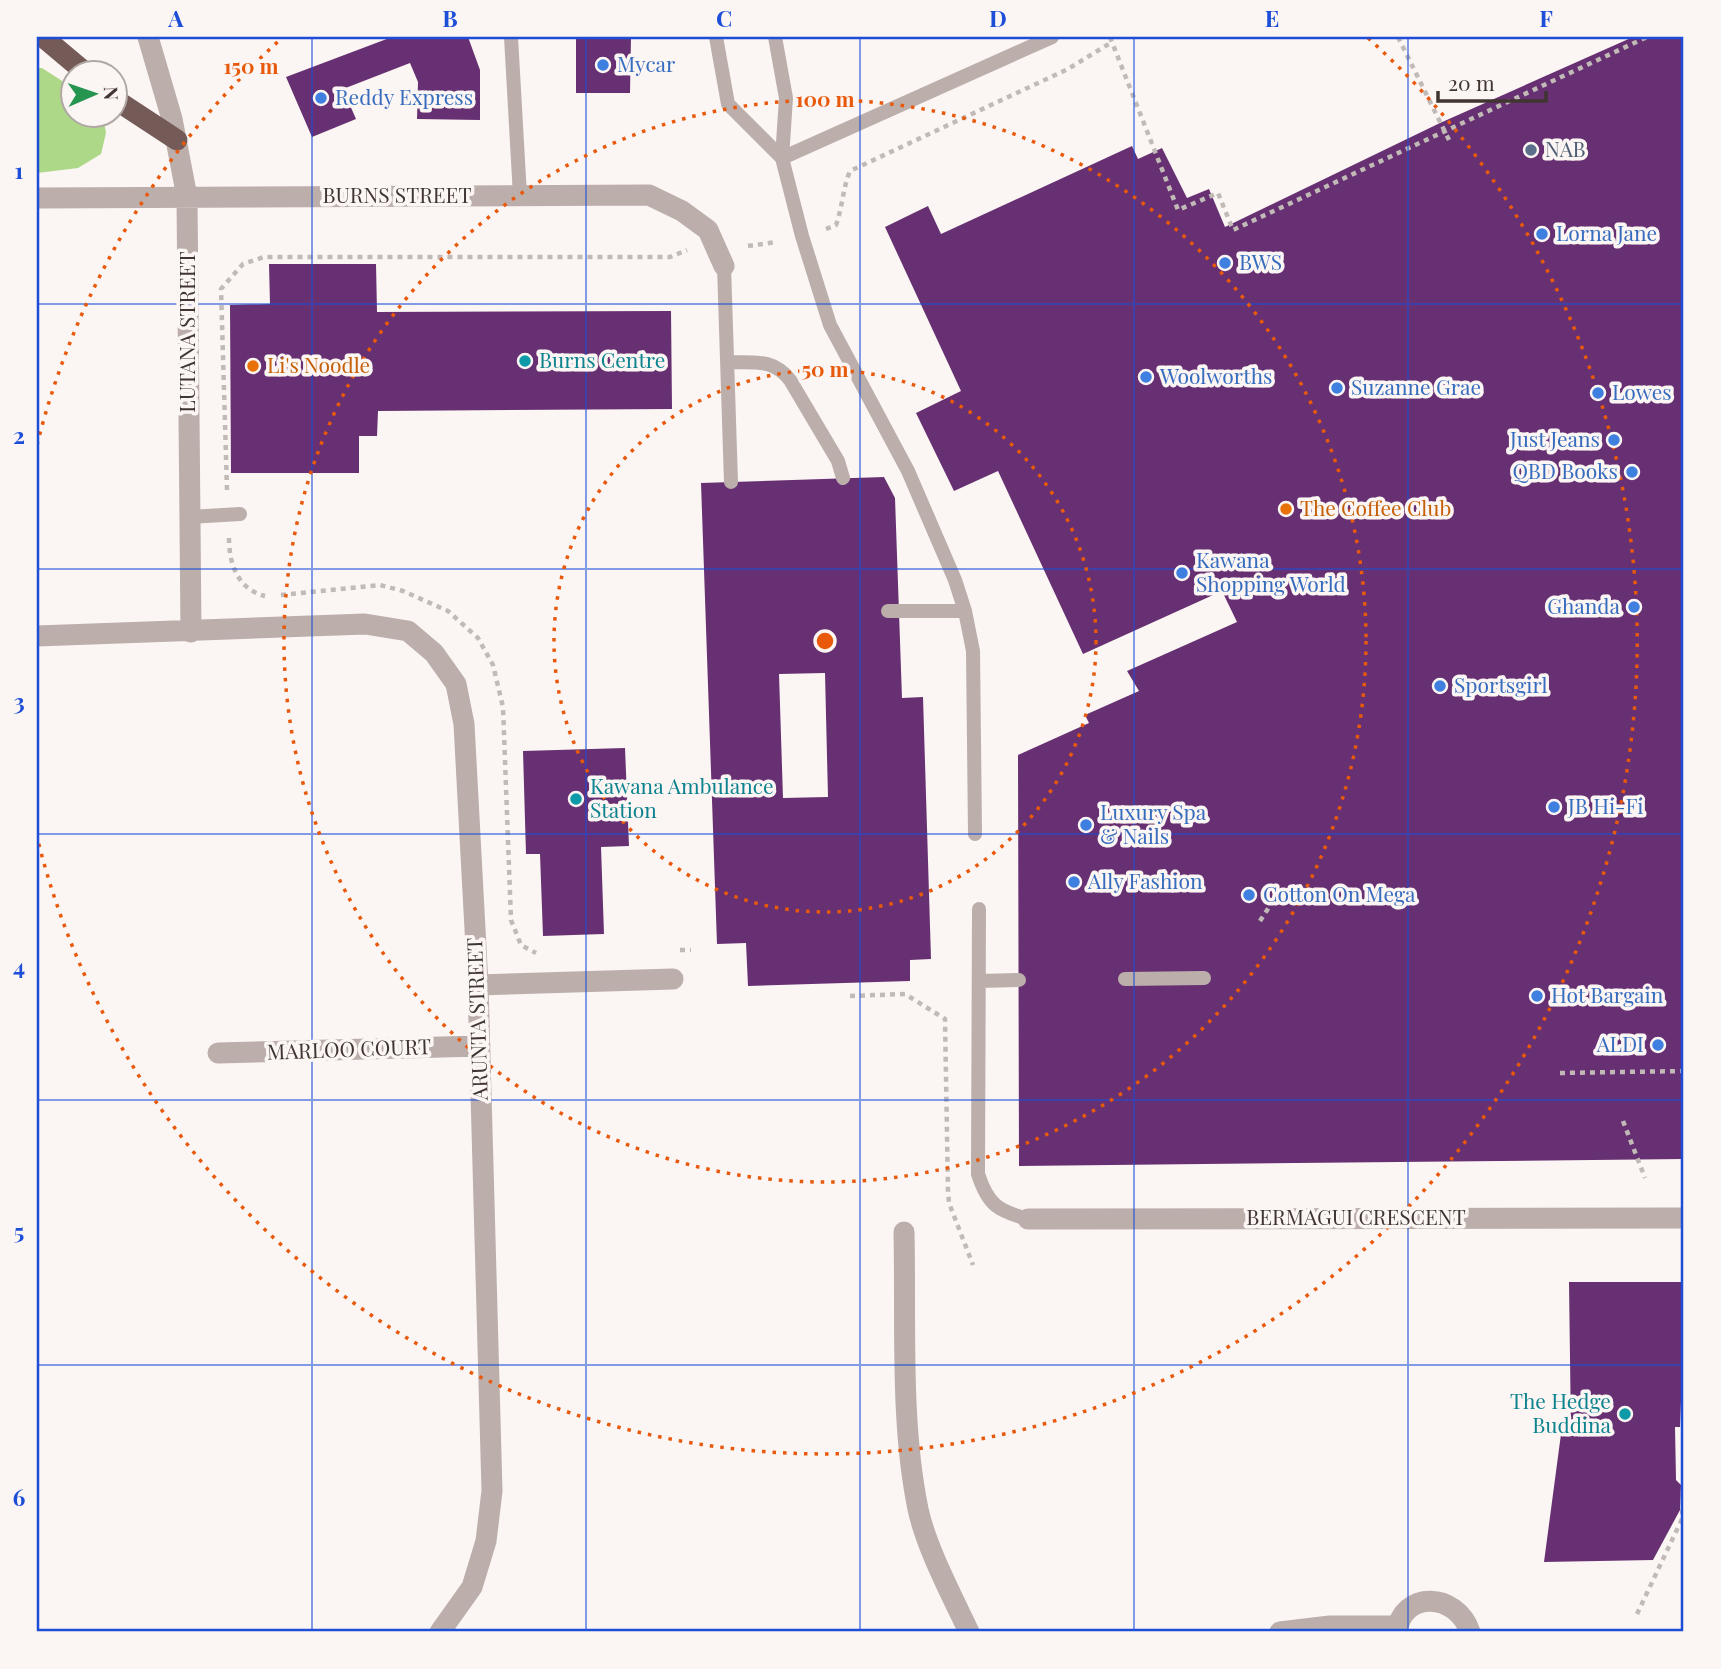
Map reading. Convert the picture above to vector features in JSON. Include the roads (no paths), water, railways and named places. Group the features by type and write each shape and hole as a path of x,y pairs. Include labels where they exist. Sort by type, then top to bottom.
{"highway":[{"path":"43,37 70,60"},
{"path":"130,109 177,140"}],"street":[{"name":"LUTANA STREET","path":"148,37 177,140 187,197 191,632"},
{"name":"BURNS STREET","path":"37,198 649,195 682,211 708,230 720,257"},
{"name":"ARUNTA STREET","path":"37,636 365,624 408,631 434,653 456,684 464,724 478,985 492,1491 486,1541 472,1587 440,1632"},
{"path":"478,985 673,979"},
{"name":"MARLOO COURT","path":"218,1054 480,1046"},
{"name":"BERMAGUI CRESCENT","path":"1028,1219 1684,1217"},
{"path":"904,1232 907,1398 911,1460 919,1511 940,1569 969,1632"},
{"path":"1280,1632 1330,1626 1397,1629 1404,1615 1413,1606 1437,1601 1459,1611 1470,1632"}],"lane":[{"path":"511,37 520,196"},
{"path":"716,37 728,104 782,158"},
{"path":"775,37 786,98 782,158 802,236 830,325 908,471 955,580 965,611 973,651 975,834"},
{"path":"782,158 1052,37"},
{"path":"720,257 728,362 731,482"},
{"path":"728,362 771,363 782,369 838,461 843,478"},
{"path":"189,517 234,514"},
{"path":"888,611 965,611"},
{"path":"979,909 978,1174 984,1194 1004,1213 1028,1219"},
{"path":"1125,979 1204,978"},
{"path":"979,981 1019,980"}],"place":[{"name":"Mycar","path":"603,65"},
{"name":"Reddy Express","path":"321,98"},
{"name":"NAB","path":"1531,150"},
{"name":"Lorna Jane","path":"1542,234"},
{"name":"BWS","path":"1225,263"},
{"name":"Burns Centre","path":"525,361"},
{"name":"Li's Noodle","path":"253,366"},
{"name":"Woolworths","path":"1146,377"},
{"name":"Suzanne Grae","path":"1337,388"},
{"name":"Lowes","path":"1598,393"},
{"name":"Just Jeans","path":"1614,440"},
{"name":"QBD Books","path":"1632,472"},
{"name":"The Coffee Club","path":"1286,509"},
{"name":"Kawana Shopping World","path":"1182,573"},
{"name":"Ghanda","path":"1634,607"},
{"name":"Sportsgirl","path":"1440,686"},
{"name":"Kawana Ambulance Station","path":"576,799"},
{"name":"JB Hi-Fi","path":"1554,807"},
{"name":"Luxury Spa & Nails","path":"1086,825"},
{"name":"Ally Fashion","path":"1074,882"},
{"name":"Cotton On Mega","path":"1249,895"},
{"name":"Hot Bargain","path":"1537,996"},
{"name":"ALDI","path":"1658,1045"},
{"name":"The Hedge Buddina","path":"1625,1414"}]}
